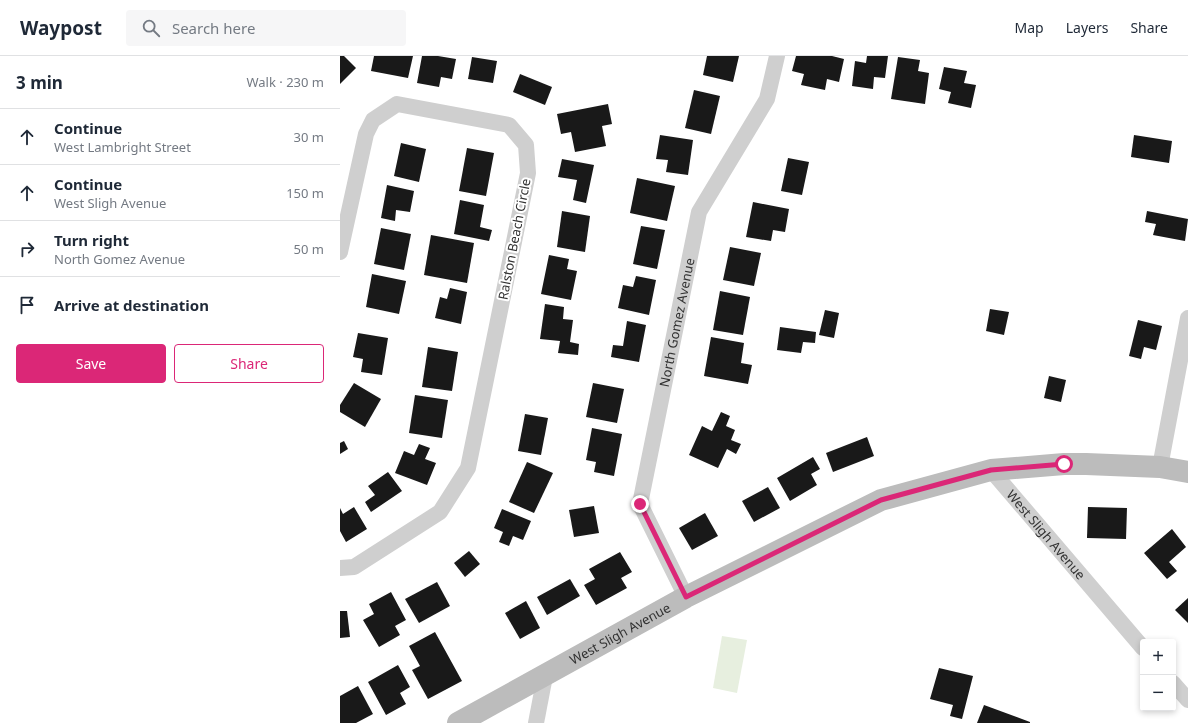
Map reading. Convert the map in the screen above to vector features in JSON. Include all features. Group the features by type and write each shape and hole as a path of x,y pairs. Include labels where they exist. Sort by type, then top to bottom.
{"main road":[{"path":"991,470 1070,464 1160,467 1188,472"},
{"name":"West Sligh Avenue","path":"458,723 686,597 881,500 991,470"}],"street":[{"name":"North Gomez Avenue","path":"686,597 640,504 699,212 767,99 777,56"},
{"name":"Ralston Beach Circle","path":"340,252 366,134 373,120 397,104 510,125 526,145 528,173 468,468 440,512 354,567 340,568"},
{"path":"1160,467 1188,318"},
{"name":"West Sligh Avenue","path":"991,470 1140,644"},
{"path":"536,723 545,676"},
{"path":"1176,686 1188,700"}],"green space":[{"path":"722,636 747,640 737,693 713,688"}],"building":[{"path":"340,56 344,56 356,68 340,84"},
{"path":"374,56 413,56 408,78 371,71"},
{"path":"422,56 438,56 456,59 452,79 441,77 439,87 417,83"},
{"path":"707,56 739,56 733,82 703,75"},
{"path":"796,56 832,56 844,59 839,82 827,79 825,90 801,85 804,74 792,71"},
{"path":"867,56 888,56 885,78 874,77 873,89 852,86 855,61 866,63"},
{"path":"472,57 497,61 493,83 468,79"},
{"path":"898,57 920,60 918,71 929,73 925,104 891,99"},
{"path":"944,67 967,71 964,83 976,85 971,108 948,103 951,92 939,89"},
{"path":"520,74 552,87 545,105 513,92"},
{"path":"694,90 720,96 711,134 685,128"},
{"path":"608,104 612,124 602,126 606,146 575,152 571,132 561,134 557,114"},
{"path":"660,135 693,140 688,175 666,172 668,160 656,159"},
{"path":"1134,135 1172,141 1169,163 1131,157"},
{"path":"401,143 426,149 419,182 394,176"},
{"path":"467,148 494,153 486,196 459,191"},
{"path":"788,158 809,162 802,195 781,191"},
{"path":"562,159 594,165 586,203 573,200 577,180 558,177"},
{"path":"637,178 675,186 667,221 630,213"},
{"path":"387,185 414,191 410,212 396,210 395,221 381,218"},
{"path":"460,200 484,205 480,227 492,230 489,241 454,234"},
{"path":"753,202 789,209 785,232 773,230 771,241 746,237"},
{"path":"562,211 590,216 585,252 557,247"},
{"path":"1147,211 1188,219 1185,241 1153,235 1156,224 1145,222"},
{"path":"641,226 665,230 657,269 633,264"},
{"path":"381,228 411,234 404,270 374,264"},
{"path":"431,235 474,243 467,283 424,275"},
{"path":"730,247 761,253 754,286 723,280"},
{"path":"549,255 569,259 567,269 577,271 571,300 541,294"},
{"path":"372,274 406,281 399,314 366,307"},
{"path":"636,276 656,280 649,315 618,308 623,285 633,287"},
{"path":"450,288 467,292 461,324 435,318 440,297 447,299"},
{"path":"720,291 750,297 743,335 713,330"},
{"path":"545,304 564,307 563,319 573,320 570,342 579,344 578,355 558,353 560,341 540,339"},
{"path":"990,309 1009,312 1004,335 986,331"},
{"path":"825,310 839,313 834,338 819,335"},
{"path":"1138,320 1162,326 1156,350 1144,347 1141,359 1129,356"},
{"path":"627,321 646,325 639,362 611,357 613,345 623,346"},
{"path":"780,327 816,332 815,343 803,342 801,353 777,350"},
{"path":"358,333 388,338 382,375 361,372 363,359 353,357"},
{"path":"711,337 744,343 741,363 752,365 748,384 704,376"},
{"path":"428,347 458,352 452,391 422,387"},
{"path":"1049,376 1066,380 1061,402 1044,398"},
{"path":"354,383 381,399 365,427 340,412 340,405"},
{"path":"593,383 624,389 617,423 586,417"},
{"path":"415,395 448,400 442,438 409,433"},
{"path":"721,412 730,416 726,426 735,430 731,440 741,444 736,454 727,449 718,468 689,455 702,426 712,431"},
{"path":"525,414 548,418 541,455 518,451"},
{"path":"592,428 622,434 614,476 594,472 596,462 586,460"},
{"path":"867,437 874,456 833,472 826,453"},
{"path":"344,441 348,449 340,454 340,443"},
{"path":"419,444 430,448 425,459 436,463 427,485 395,473 404,451 414,455"},
{"path":"813,457 820,469 811,474 817,485 790,501 777,478"},
{"path":"527,462 553,473 534,513 509,502"},
{"path":"388,472 402,491 371,512 365,502 375,495 368,486"},
{"path":"768,487 780,508 754,522 742,501"},
{"path":"594,506 599,533 574,537 569,510"},
{"path":"354,507 367,529 346,542 340,531 340,508 343,514"},
{"path":"1088,507 1127,508 1126,539 1087,538"},
{"path":"502,509 531,521 523,540 513,536 509,546 499,542 503,532 494,528"},
{"path":"705,513 718,536 692,550 679,528"},
{"path":"1172,529 1186,547 1169,562 1177,571 1167,579 1144,553"},
{"path":"469,551 480,564 465,577 454,563"},
{"path":"620,552 632,572 621,578 627,588 596,605 584,585 595,579 589,569"},
{"path":"570,579 580,596 547,615 537,597"},
{"path":"437,582 450,606 419,623 405,599"},
{"path":"391,592 406,620 395,626 400,635 379,647 363,620 374,614 369,604"},
{"path":"1188,598 1188,623 1175,610"},
{"path":"526,601 540,628 520,639 505,613"},
{"path":"340,611 347,611 350,637 340,638"},
{"path":"435,632 462,681 428,699 412,670 420,666 409,646"},
{"path":"398,665 410,687 400,693 406,704 386,715 368,682"},
{"path":"939,668 973,676 962,719 950,716 953,705 930,699"},
{"path":"358,686 373,714 356,723 340,723 340,696"},
{"path":"984,705 1030,722 1030,723 977,723"}],"route":[{"path":"640,504 686,597 881,500 991,470 1064,464"}]}
